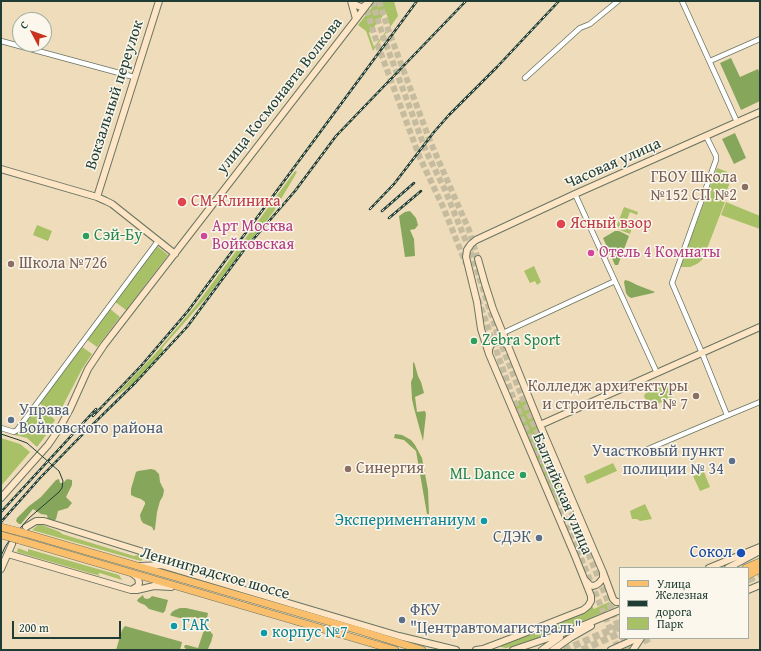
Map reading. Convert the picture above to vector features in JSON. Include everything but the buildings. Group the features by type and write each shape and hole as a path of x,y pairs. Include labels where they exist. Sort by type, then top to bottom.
{"main road":[{"name":"Ленинградское шоссе","path":"1,527 25,530 422,650"},
{"name":"Ленинградское шоссе","path":"1,535 395,650"},
{"path":"748,567 760,562"},
{"path":"749,575 760,570"}],"street":[{"name":"Вокзальный переулок","path":"97,198 159,1"},
{"path":"352,1 361,7 369,2"},
{"path":"352,1 356,19"},
{"path":"524,78 580,28 590,24 618,1"},
{"path":"682,1 737,122"},
{"name":"улица Космонавта Волкова","path":"1,498 53,438 65,420 86,374 97,355 369,2"},
{"path":"710,61 760,39"},
{"path":"1,41 134,77"},
{"name":"Часовая улица","path":"476,240 575,194 760,112"},
{"path":"706,136 716,156 716,160 672,283 727,415"},
{"path":"1,170 97,198 112,204 175,254"},
{"path":"575,194 657,373"},
{"name":"Балтийская улица","path":"476,240 467,250 466,258 477,302 481,329 489,354 575,556 591,598 590,603 586,608 513,638 483,649 476,650"},
{"path":"1,428 14,432 17,430 158,241"},
{"name":"Балтийская улица","path":"478,259 485,284 508,348 613,598 616,602 619,602"},
{"path":"503,333 615,282"},
{"path":"540,425 760,327"},
{"path":"489,354 491,345 497,341 503,342 508,348"},
{"path":"641,452 760,402"},
{"path":"25,530 34,522 41,520 142,552 151,556 161,565"},
{"path":"1,569 12,544"},
{"path":"711,567 760,547"},
{"path":"730,567 760,551"},
{"path":"140,566 146,563 148,558 146,554 142,552"},
{"path":"8,554 131,590 154,586 185,588"},
{"path":"140,566 161,565 399,636 456,650"},
{"path":"584,579 588,584 593,586 599,584 603,578 603,572"},
{"path":"131,573 138,578 139,581 138,586 131,590"},
{"path":"749,590 760,585"},
{"path":"514,650 572,630 619,611"},
{"path":"553,650 606,616"},
{"path":"542,650 572,630"},
{"path":"361,631 399,636"},
{"path":"611,650 636,639"},
{"path":"633,650 640,639"},
{"path":"373,644 390,650"}],"green space":[{"path":"377,1 394,1 398,16 373,51 366,31 358,25","holes":["386,12 390,26 374,47 369,33"]},
{"path":"731,58 740,77 758,69 760,74 760,101 741,110 720,63"},
{"path":"735,133 746,158 734,164 722,139"},
{"path":"717,168 733,174 723,201 725,202 703,259 690,267 680,267"},
{"path":"295,171 297,172 274,211 206,298 162,348 164,351 136,381 112,399 155,354 197,304"},
{"path":"726,202 760,216 760,229 721,215"},
{"path":"624,207 638,212 637,215 630,212 626,222 633,225 630,234 620,230 617,225"},
{"path":"410,211 416,218 418,225 415,229 410,230 414,239 415,256 405,257 399,216"},
{"path":"37,225 52,231 48,241 33,235"},
{"path":"615,231 619,231 629,236 618,265 615,265 603,238"},
{"path":"156,245 168,255 126,310 114,301"},
{"path":"534,266 541,282 537,285 535,281 530,283 524,271"},
{"path":"625,280 655,292 631,298 626,293"},
{"path":"109,308 120,317 97,347 86,339"},
{"path":"81,346 92,354 82,369 57,417 39,403"},
{"path":"414,362 424,393 415,397 417,412 425,411 426,414 423,441 412,399 411,382 413,377"},
{"path":"669,383 674,393 673,397 653,406 648,405 644,396 645,394"},
{"path":"525,398 571,504 566,501 559,504 539,470 513,403"},
{"path":"38,405 55,420 37,447 27,438 15,435"},
{"path":"395,434 402,435 411,440 422,458 428,490 429,514 427,514 416,451 404,440 394,438"},
{"path":"1,438 20,444 30,452 1,486"},
{"path":"613,463 617,471 587,484 584,476"},
{"path":"151,469 155,470 159,474 160,482 164,490 157,512 154,531 152,527 143,523 141,520 140,515 145,502 131,495 131,489 136,472"},
{"path":"704,472 710,487 700,491 693,476"},
{"path":"59,479 60,483 63,483 67,479 72,480 72,485 66,497 72,503 68,508 58,511 56,519 53,522 48,520 47,515 41,514 33,509 21,524 19,524 16,521 17,518 41,497 56,480"},
{"path":"645,504 652,519 640,521 637,519 632,519 630,511"},
{"path":"38,525 42,525 62,534 134,556 142,556 142,560 137,560 32,530"},
{"path":"18,548 28,552 28,549 119,575 122,580 100,573 98,574 100,576 17,552"},
{"path":"143,595 144,598 147,599 152,596 168,600 165,611 163,613 149,609 137,601"},
{"path":"609,602 615,607 588,619 524,644 506,648 501,647 500,645 586,611 592,606 594,609"},
{"path":"180,608 208,613 207,618 203,619 191,617 184,619 170,615 172,612"},
{"path":"125,626 182,642 180,650 116,650 122,630"},
{"path":"204,630 210,631 213,635 208,649 187,650 184,647 187,645 198,648"}],"tunnel":[{"path":"364,1 377,43 420,158 444,209 466,264"},
{"path":"372,1 383,36 426,151 445,190 474,261 498,336 522,397 619,629"},
{"path":"379,1 430,141 469,230 478,259"},
{"path":"478,299 514,400 619,650"},
{"path":"749,580 760,575"},
{"path":"564,650 619,626"},
{"path":"582,650 619,633"},
{"path":"623,639 628,650"},
{"path":"624,650 648,639"}],"tram line":[{"path":"1,434 27,443 59,471 63,481 62,488 59,492 29,518 9,541 1,556"}],"railway":[{"path":"93,416 141,366 188,311 417,1"},
{"path":"1,522 40,478 136,382 187,327 244,250 295,191 336,136 466,1"},
{"path":"370,209 394,184 449,115 497,67 559,1"},
{"path":"382,211 414,183"},
{"path":"389,218 421,191"},
{"path":"1,512 96,409"}],"place":[{"name":"ГБОУ Школа №152 СП №2","path":"745,187"},
{"name":"СМ-Клиника","path":"182,202"},
{"name":"Ясный взор","path":"561,224"},
{"name":"Сэй-Бу","path":"86,236"},
{"name":"Арт Москва Войковская","path":"204,236"},
{"name":"Отель 4 Комнаты","path":"591,253"},
{"name":"Школа №726","path":"11,264"},
{"name":"Zebra Sport","path":"474,341"},
{"name":"Колледж архитектуры и строительства № 7","path":"696,396"},
{"name":"Управа Войковского района","path":"11,420"},
{"name":"Участковый пункт полиции № 34","path":"732,461"},
{"name":"Синергия","path":"348,469"},
{"name":"ML Dance","path":"523,475"},
{"name":"Экспериментаниум","path":"484,521"},
{"name":"СДЭК","path":"539,538"},
{"name":"Сокол","path":"741,553"},
{"name":"ФКУ \"Центравтомагистраль\"","path":"402,620"},
{"name":"ГАК","path":"174,626"},
{"name":"корпус №7","path":"264,633"}]}
